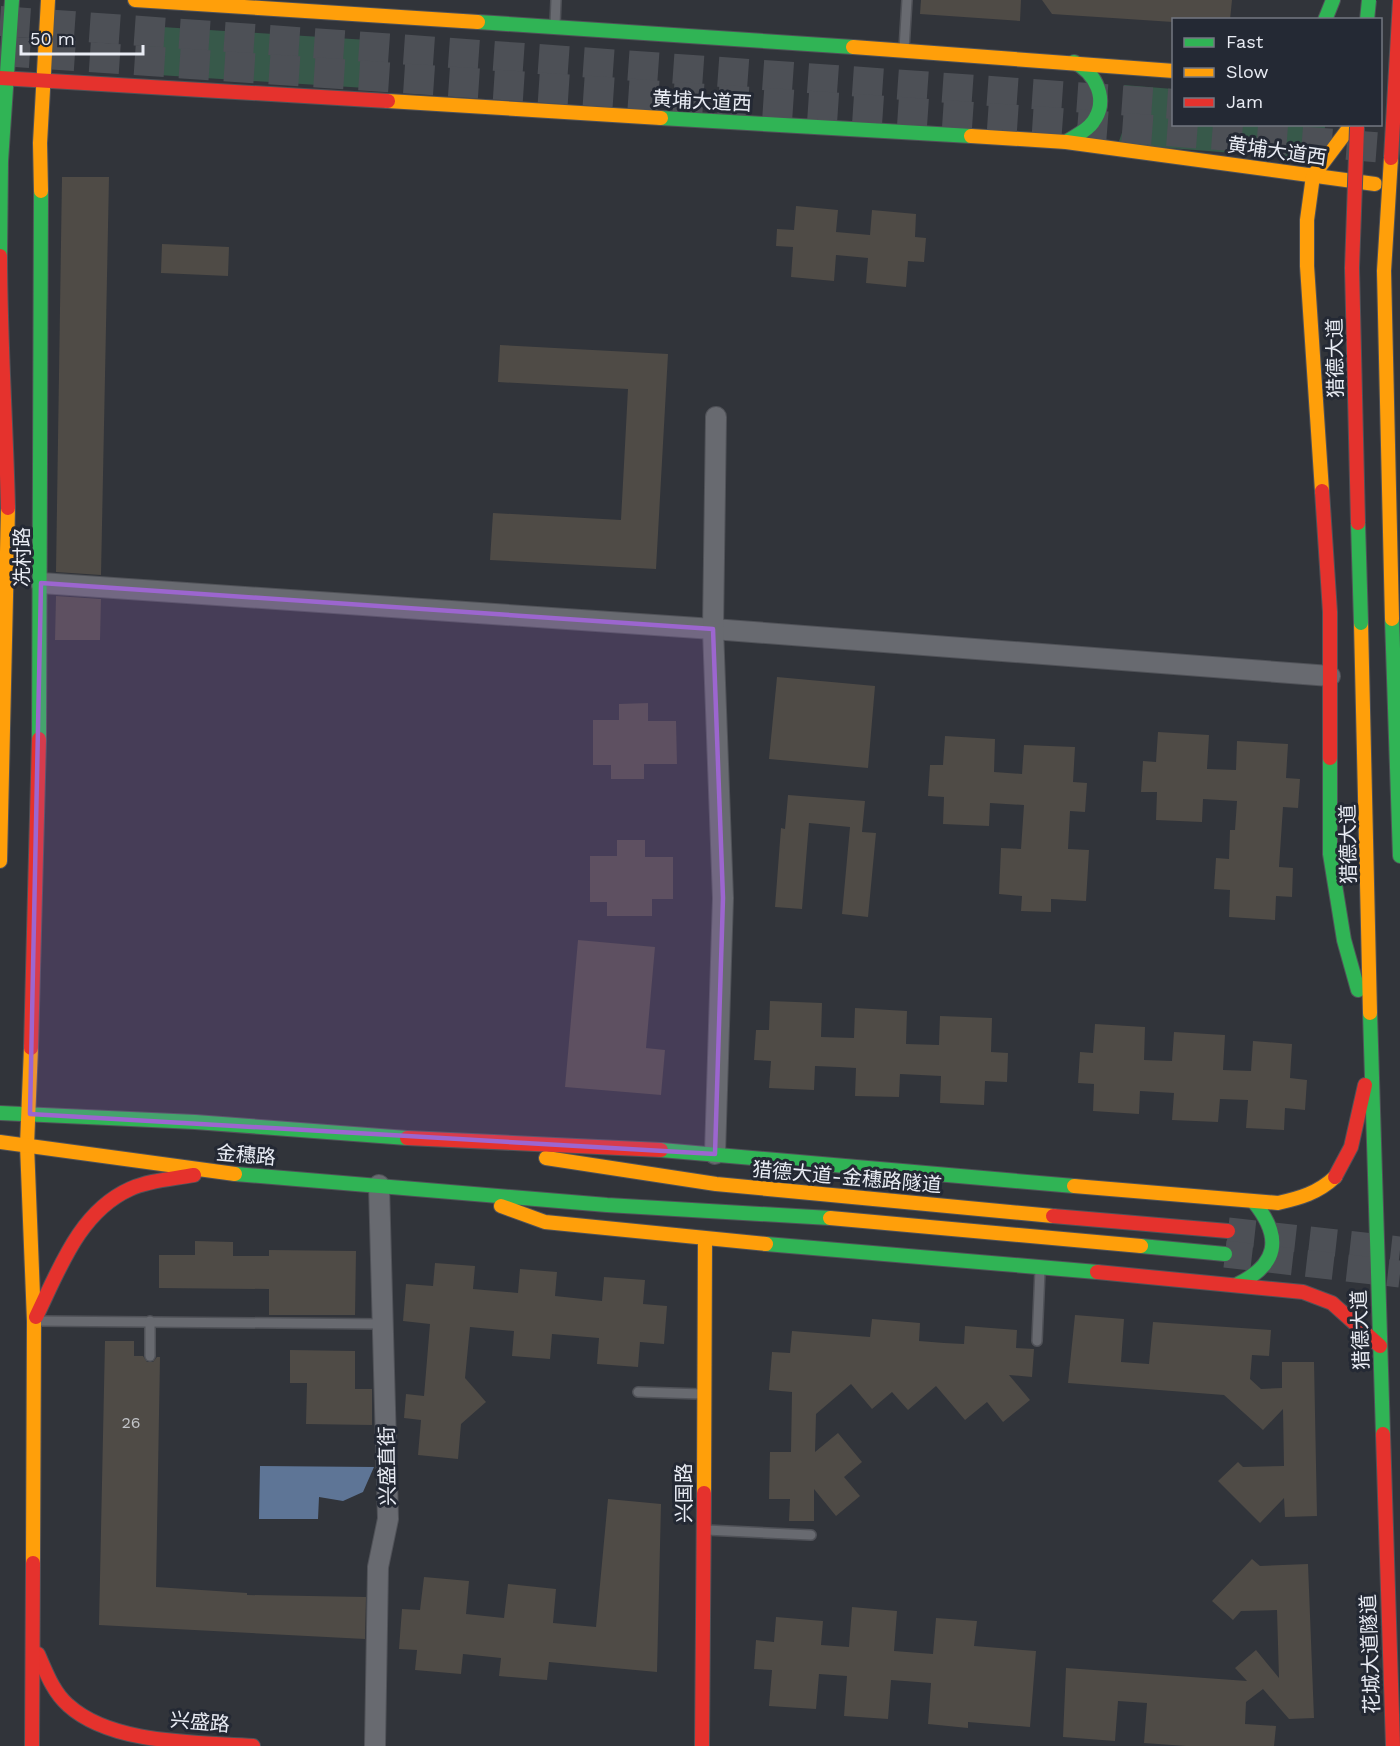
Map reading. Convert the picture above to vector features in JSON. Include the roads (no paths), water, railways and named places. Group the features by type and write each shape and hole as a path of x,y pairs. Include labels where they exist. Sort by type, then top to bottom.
{"main road":[{"name":"冼村路","path":"0,861 8,534 6,417 0,340 1,160 4,78 12,0"},
{"name":"冼村路","path":"27,1145 30,1114 38,849 41,582 40,142 48,0"},
{"path":"135,0 428,14 555,27 1172,70"},
{"path":"195,0 212,5"},
{"path":"1326,18 1333,0"},
{"path":"1360,0 1390,9"},
{"path":"1367,18 1369,0"},
{"path":"1400,0 1386,210 1384,338 1400,856"},
{"path":"1066,142 1092,124 1100,104 1095,80 1083,65 1074,62"},
{"name":"黄埔大道西","path":"4,78 1066,142 1400,187"},
{"path":"1382,88 1400,90"},
{"path":"1382,103 1400,97"},
{"path":"466,1143 601,1146 715,1154 1278,1203 1313,1195 1329,1185 1340,1173 1348,1157 1371,1062 1361,1004 1344,940 1330,854 1330,612 1307,266 1307,220 1313,176 1354,126"},
{"name":"猎德大道","path":"1355,126 1352,268 1385,1560"},
{"path":"1386,210 1393,295 1400,323"},
{"path":"1317,413 1344,386 1376,379 1400,382"},
{"name":"金穗路","path":"0,1113 195,1122 466,1143"},
{"name":"金穗路","path":"0,1142 210,1172 463,1193"},
{"name":"猎德大道-金穗路隧道","path":"466,1143 699,1182 1228,1231"},
{"path":"27,1145 34,1321 32,1746"},
{"path":"34,1321 81,1229 104,1204 130,1189 210,1172"},
{"path":"463,1193 545,1222 705,1240 1236,1285 1319,1297 1332,1303 1380,1346"},
{"path":"463,1193 607,1205 765,1213 1225,1254"},
{"path":"1236,1285 1260,1273 1273,1251 1270,1225 1254,1202"},
{"name":"兴国路","path":"702,1746 705,1240"},
{"path":"1376,1672 1385,1560"},
{"name":"花城大道隧道","path":"1385,1560 1393,1746"},
{"path":"34,1644 50,1683 69,1707 104,1727 143,1736"},
{"path":"106,1743 143,1736"},
{"name":"兴盛路","path":"143,1736 253,1746"}],"street":[{"path":"715,1154 723,898 713,629 716,417"},
{"path":"41,582 713,629 1330,676"},
{"name":"兴盛直街","path":"375,1746 378,1567 388,1519 380,1185"}],"lane":[{"path":"555,27 556,0"},
{"path":"904,51 907,0"},
{"path":"1037,1341 1041,1267"},
{"path":"34,1321 384,1324"},
{"path":"150,1321 150,1356"},
{"path":"638,1392 704,1394"},
{"path":"704,1530 811,1535"}],"water":[{"path":"260,1466 374,1467 363,1492 343,1501 319,1497 318,1519 259,1519"}],"tunnel":[{"path":"0,21 1172,104"},
{"path":"0,51 1048,122 1400,149"},
{"path":"1228,1231 1400,1250"},
{"path":"1225,1254 1400,1274"}]}
